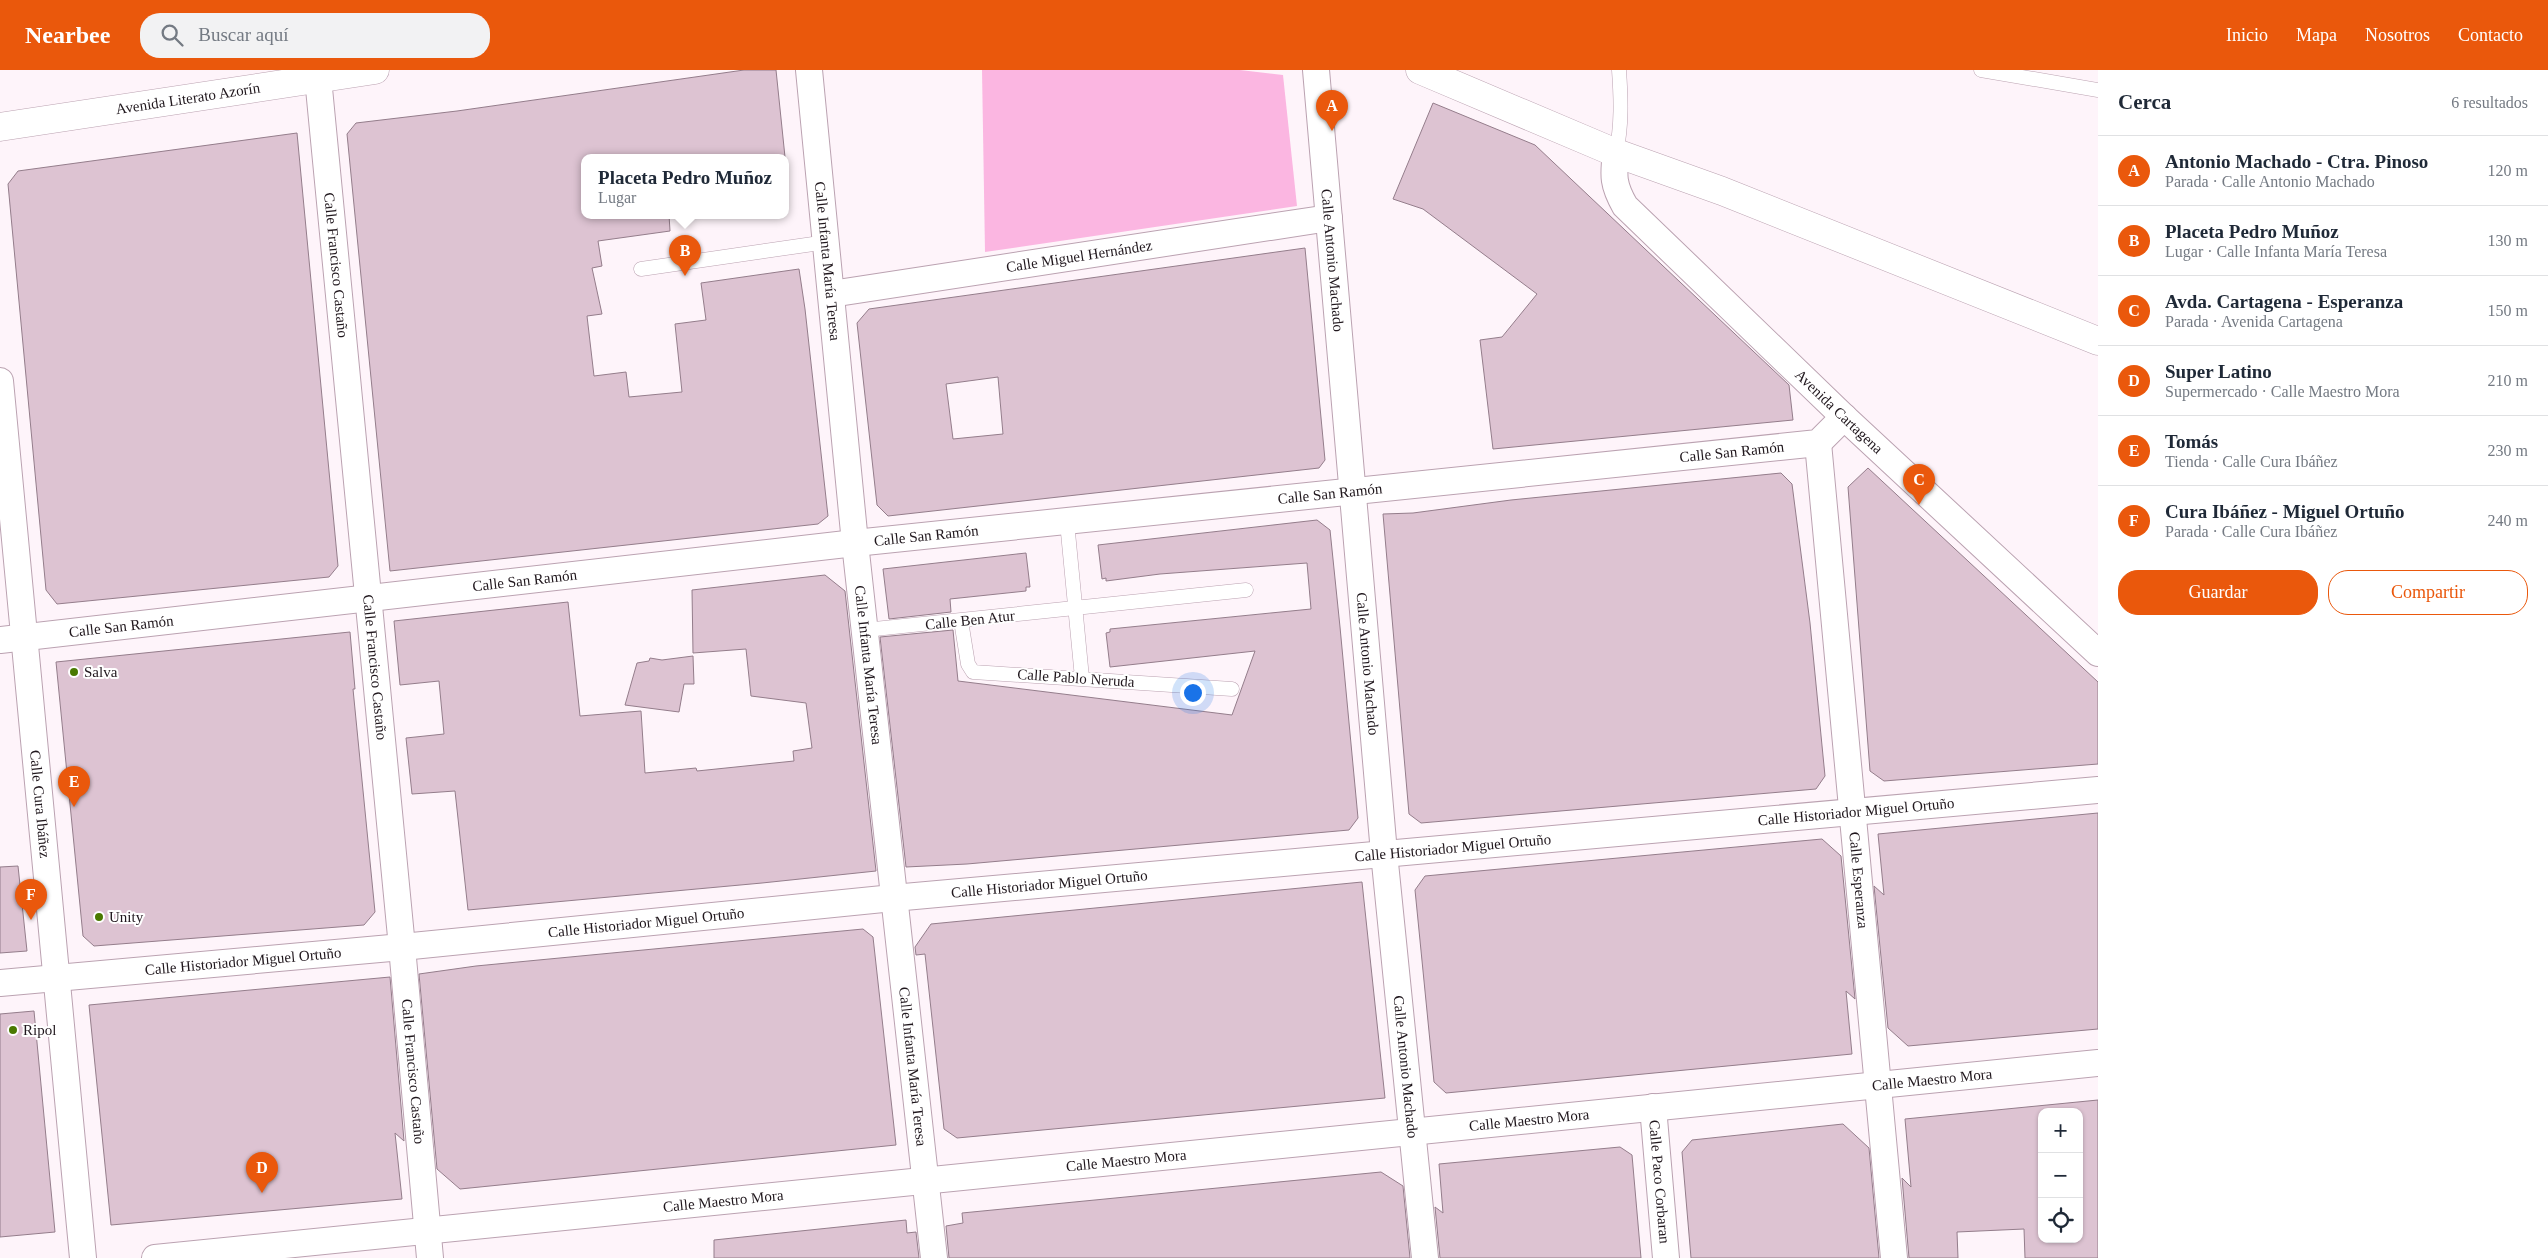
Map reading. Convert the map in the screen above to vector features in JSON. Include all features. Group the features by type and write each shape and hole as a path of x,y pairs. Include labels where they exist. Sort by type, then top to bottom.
{"main road":[{"name":"Avenida Literato Azorín","path":"0,128 375,70"},
{"path":"1420,70 1616,152 1714,187 2098,341"}],"street":[{"name":"Calle Infanta María Teresa","path":"809,70 855,543 934,1258"},
{"name":"Calle Antonio Machado","path":"1316,70 1384,853 1414,1130 1424,1258"},
{"name":"Calle Francisco Castaño","path":"318,78 402,947 430,1258"},
{"name":"Avenida Cartagena","path":"1616,152 1613,173 1615,188 1625,206 1844,417 2098,653"},
{"name":"Calle Miguel Hernández","path":"831,294 1328,218"},
{"name":"Calle Cura Ibáñez","path":"0,381 12,638 58,978 83,1258"},
{"path":"1818,442 1844,417"},
{"name":"Calle San Ramón","path":"12,638 855,543 1818,442"},
{"name":"Calle Esperanza","path":"1818,442 1894,1258"},
{"name":"Calle Historiador Miguel Ortuño","path":"0,983 402,947 893,898 2098,790"},
{"name":"Calle Maestro Mora","path":"155,1258 927,1182 1414,1130 2098,1063"},
{"name":"Calle Paco Corbaran","path":"1653,1107 1666,1258"}],"lane":[{"path":"1616,152 1620,135 1619,70"},
{"path":"1981,70 2098,90"},
{"path":"641,269 827,242"},
{"path":"1067,522 1082,678"},
{"name":"Calle Ben Atur","path":"865,630 1246,590"},
{"name":"Calle Pablo Neruda","path":"962,621 968,664 972,672 1232,689"}],"shaded area":[{"path":"982,70 1240,70 1283,75 1297,206 985,252"}],"building":[{"path":"744,70 776,70 785,154 581,154 581,219 669,219 670,231 598,241 602,266 592,268 602,314 587,316 594,376 626,372 629,397 682,392 675,324 706,320 701,283 799,269 828,516 818,524 390,571 347,134 356,123 457,111"},
{"path":"1433,103 1535,145 1789,385 1793,420 1493,449 1480,340 1502,337 1537,294 1423,209 1393,199"},
{"path":"297,133 338,566 329,577 57,604 46,590 8,184 18,171"},
{"path":"1305,248 1325,460 1319,468 888,516 877,505 857,323 869,309","holes":["998,377 1003,434 953,439 946,384"]},
{"path":"1868,468 2098,682 2098,764 1884,781 1870,771 1848,487"},
{"path":"1781,473 1792,484 1810,623 1825,776 1816,789 1421,823 1409,814 1383,514 1413,513 1511,500"},
{"path":"1317,520 1330,530 1358,818 1349,830 967,864 906,867 880,637 953,630 958,681 1232,715 1255,651 1110,667 1106,633 1110,632 1110,629 1311,609 1307,563 1160,574 1106,581 1106,578 1102,579 1098,545"},
{"path":"1026,553 1030,587 1026,587 1026,591 950,599 951,612 889,619 883,569"},
{"path":"825,575 845,591 876,871 468,910 455,791 412,794 406,738 444,734 439,681 400,685 394,621 568,602 580,716 641,711 645,773 696,768 697,771 794,761 793,751 812,748 806,703 751,696 746,649 693,653 692,590"},
{"path":"350,632 355,689 353,689 375,912 364,925 94,946 83,936 56,662"},
{"path":"693,656 694,684 684,684 679,712 625,705 637,663 649,661 650,658 662,660"},
{"path":"2098,813 2098,1029 1908,1046 1888,1028 1874,886 1884,895 1878,834"},
{"path":"1822,839 1841,856 1855,999 1846,991 1852,1054 1446,1093 1434,1082 1415,890 1425,876"},
{"path":"18,866 27,951 0,953 0,867"},
{"path":"1362,882 1385,1098 957,1138 944,1129 925,954 916,955 915,947 931,924"},
{"path":"863,929 873,937 896,1145 460,1189 437,1169 419,974 476,966"},
{"path":"390,977 404,1141 395,1133 402,1199 111,1225 89,1005"},
{"path":"34,1011 55,1232 0,1237 0,1014"},
{"path":"2098,1100 2098,1258 2025,1258 2024,1229 1957,1232 1958,1258 1909,1258 1902,1178 1911,1187 1905,1119"},
{"path":"1843,1124 1869,1148 1879,1258 1691,1258 1682,1152 1692,1140"},
{"path":"1620,1147 1632,1155 1641,1258 1440,1258 1435,1207 1443,1213 1439,1164"},
{"path":"1381,1172 1403,1186 1410,1258 949,1258 946,1226 963,1223 962,1213"},
{"path":"906,1220 907,1233 916,1232 919,1258 714,1258 714,1240"}],"place":[{"name":"Antonio Machado - Ctra. Pinoso","path":"1332,131"},
{"name":"Placeta Pedro Muñoz","path":"685,276"},
{"name":"Avda. Cartagena - Esperanza","path":"1919,505"},
{"name":"Salva","path":"74,672"},
{"name":"Tomás","path":"74,807"},
{"name":"Unity","path":"99,917"},
{"name":"Cura Ibáñez - Miguel Ortuño","path":"31,920"},
{"name":"Ripol","path":"13,1030"},
{"name":"Super Latino","path":"262,1193"}]}
